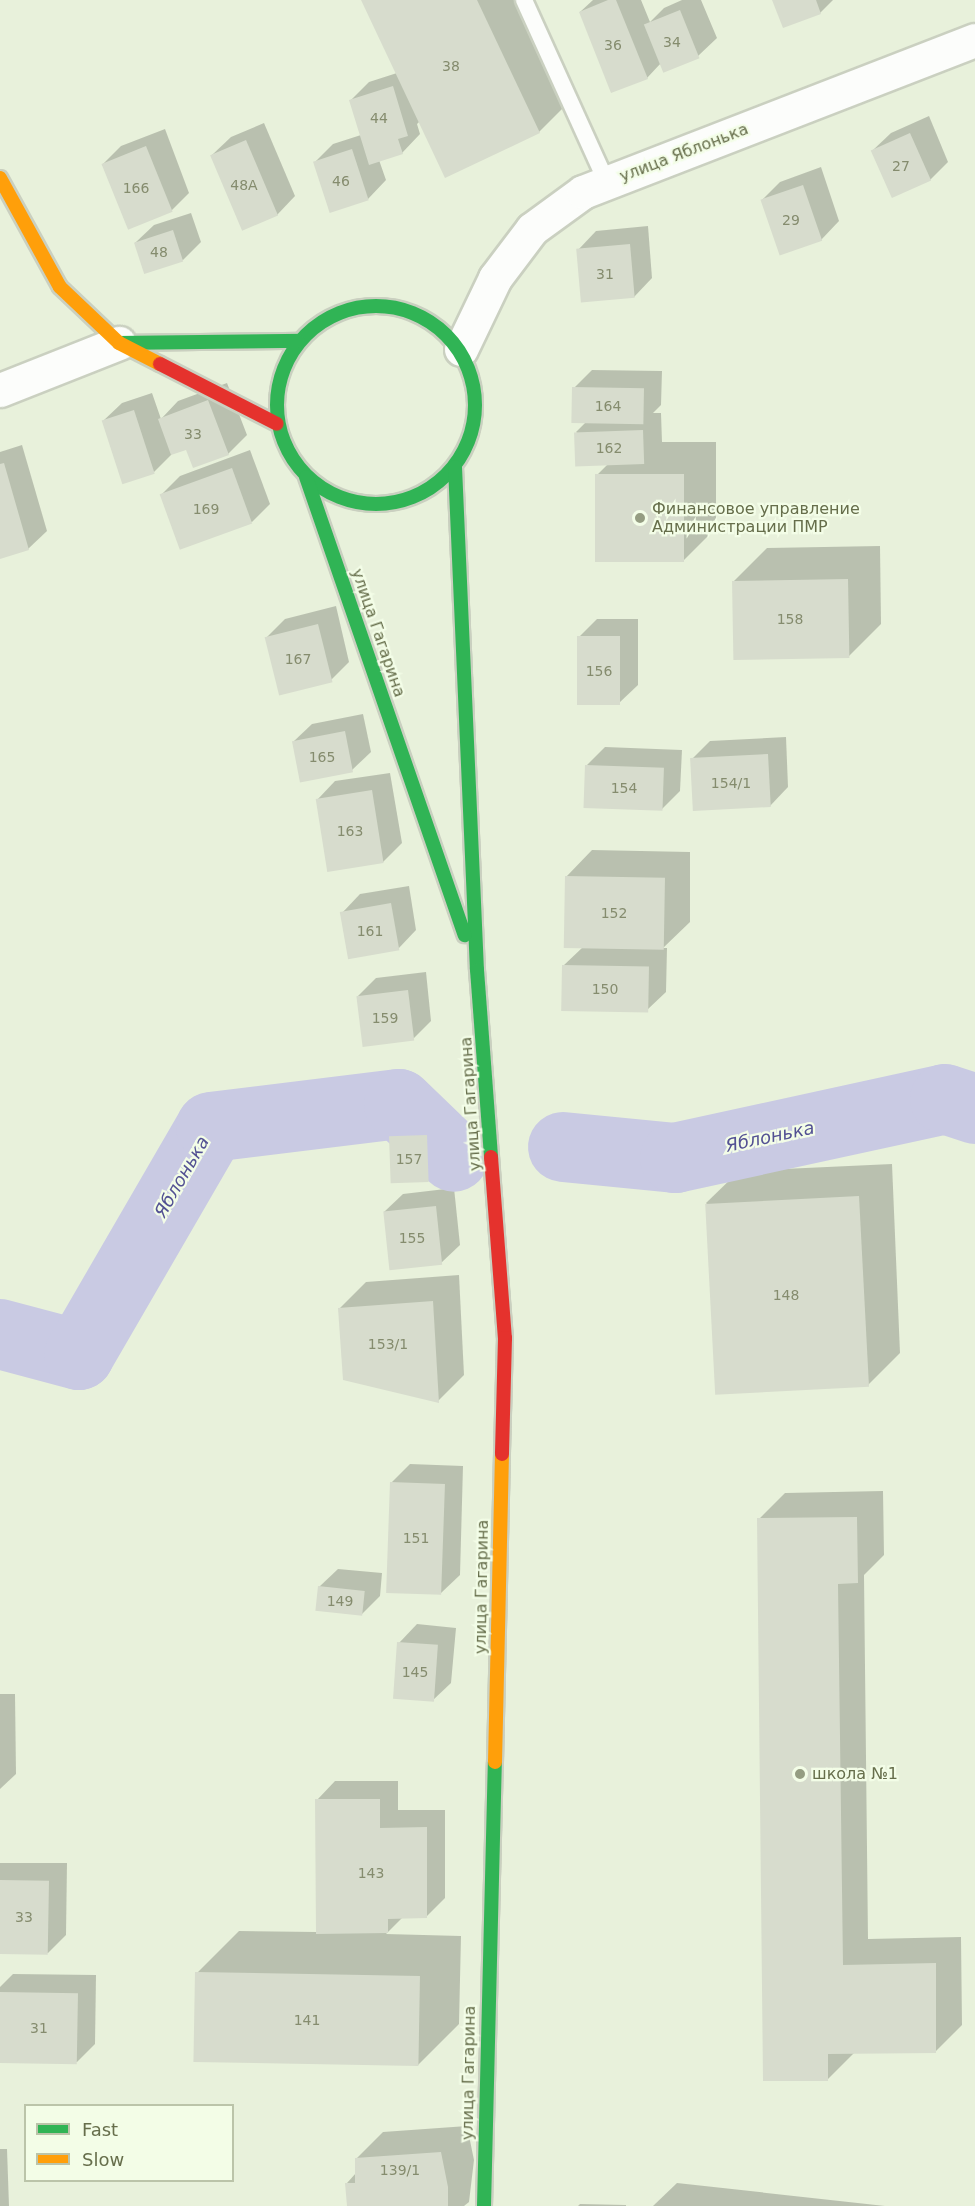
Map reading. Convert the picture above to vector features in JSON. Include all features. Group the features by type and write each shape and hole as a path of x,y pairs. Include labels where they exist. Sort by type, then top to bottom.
{"street":[{"name":"улица Яблонька","path":"460,349 495,278 532,229 583,192 975,40"},
{"path":"0,178 60,286 118,343 277,423"},
{"name":"улица Гагарина","path":"306,477 337,496 355,503 383,505 410,499 434,486 455,467 473,430 476,388 460,349 426,317 381,303 336,312 298,341 279,380 277,423 288,452 306,477 477,970"},
{"path":"0,390 118,343 298,341"},
{"name":"улица Гагарина","path":"455,467 477,970 505,1338 484,2206"}],"lane":[{"path":"524,0 607,183"}],"shaded area":[{"path":"0,0 975,0 975,2206 0,2206"}],"building":[{"path":"361,0 477,0 540,133 445,178"},
{"path":"608,0 616,0 648,79 611,93 579,12"},
{"path":"772,0 816,0 821,14 783,28"},
{"path":"680,10 699,58 663,73 644,25"},
{"path":"393,86 408,136 398,139 403,154 369,165 349,100"},
{"path":"910,133 931,181 892,198 871,150"},
{"path":"246,140 278,215 242,231 210,155"},
{"path":"146,146 173,212 128,230 101,164"},
{"path":"352,149 369,200 330,213 313,162"},
{"path":"803,185 822,241 780,255 760,200"},
{"path":"173,230 183,261 144,274 134,243"},
{"path":"630,244 635,298 581,303 576,249"},
{"path":"572,387 644,388 643,424 571,423"},
{"path":"208,400 229,455 193,468 186,450 171,455 158,419"},
{"path":"134,410 155,474 122,484 102,421"},
{"path":"643,430 644,464 575,466 574,432"},
{"path":"4,463 29,550 0,559 0,464"},
{"path":"232,468 252,523 180,550 160,494"},
{"name":"Финансовое управление Администрации ПМР","path":"595,474 684,474 684,562 595,562"},
{"path":"848,579 849,658 733,660 732,581"},
{"path":"318,624 333,682 279,696 265,637"},
{"path":"577,636 620,636 620,705 577,705"},
{"path":"345,731 353,772 300,783 292,741"},
{"path":"768,754 771,807 693,811 690,758"},
{"path":"585,765 664,768 662,811 583,808"},
{"path":"372,790 384,863 327,872 316,799"},
{"path":"565,876 665,878 664,950 564,948"},
{"path":"391,903 399,950 348,959 340,912"},
{"path":"562,965 649,967 648,1013 561,1011"},
{"path":"408,990 414,1041 363,1047 356,996"},
{"path":"427,1135 429,1182 391,1183 389,1136"},
{"path":"859,1196 869,1387 715,1395 705,1204"},
{"path":"436,1206 442,1265 389,1270 383,1212"},
{"path":"433,1301 439,1403 343,1380 338,1308"},
{"path":"390,1482 445,1484 441,1595 386,1593"},
{"name":"школа №1","path":"857,1517 858,1583 838,1584 843,1965 936,1963 936,2053 828,2054 828,2081 763,2081 757,1518"},
{"path":"318,1586 365,1591 362,1616 315,1611"},
{"path":"397,1642 438,1645 434,1702 393,1699"},
{"path":"315,1799 380,1799 380,1828 427,1827 427,1918 388,1919 388,1933 316,1934"},
{"path":"0,1880 49,1881 48,1955 0,1954"},
{"path":"195,1972 420,1976 418,2066 193,2062"},
{"path":"0,1992 78,1993 77,2064 0,2063"},
{"path":"441,2152 448,2187 448,2206 347,2206 345,2183 355,2183 355,2158"}],"waterway":[{"name":"Яблонька","path":"563,1147 675,1158 945,1099 975,1109"},
{"name":"Яблонька","path":"0,1334 79,1355 211,1127 399,1104 454,1157"}],"traffic: fast":[{"path":"366,306 386,306 423,317 453,342 468,367 475,395 475,405 471,434 464,452 439,482 423,493 405,500 386,504 366,504 329,493 299,468 288,452 281,434 277,415 277,395 288,358 313,328 329,317 347,310 366,306"},
{"path":"123,343 298,341"},
{"path":"455,467 477,970 491,1157"},
{"path":"306,477 465,935"},
{"path":"484,2206 495,1762"}],"traffic: slow":[{"path":"0,178 60,287 119,343 160,364"},
{"path":"495,1762 502,1454"}],"traffic: jam":[{"path":"160,364 277,424"},
{"path":"491,1157 505,1338 502,1454"}],"place":[{"name":"Финансовое управление Администрации ПМР","path":"640,518"},
{"name":"школа №1","path":"800,1774"}]}
